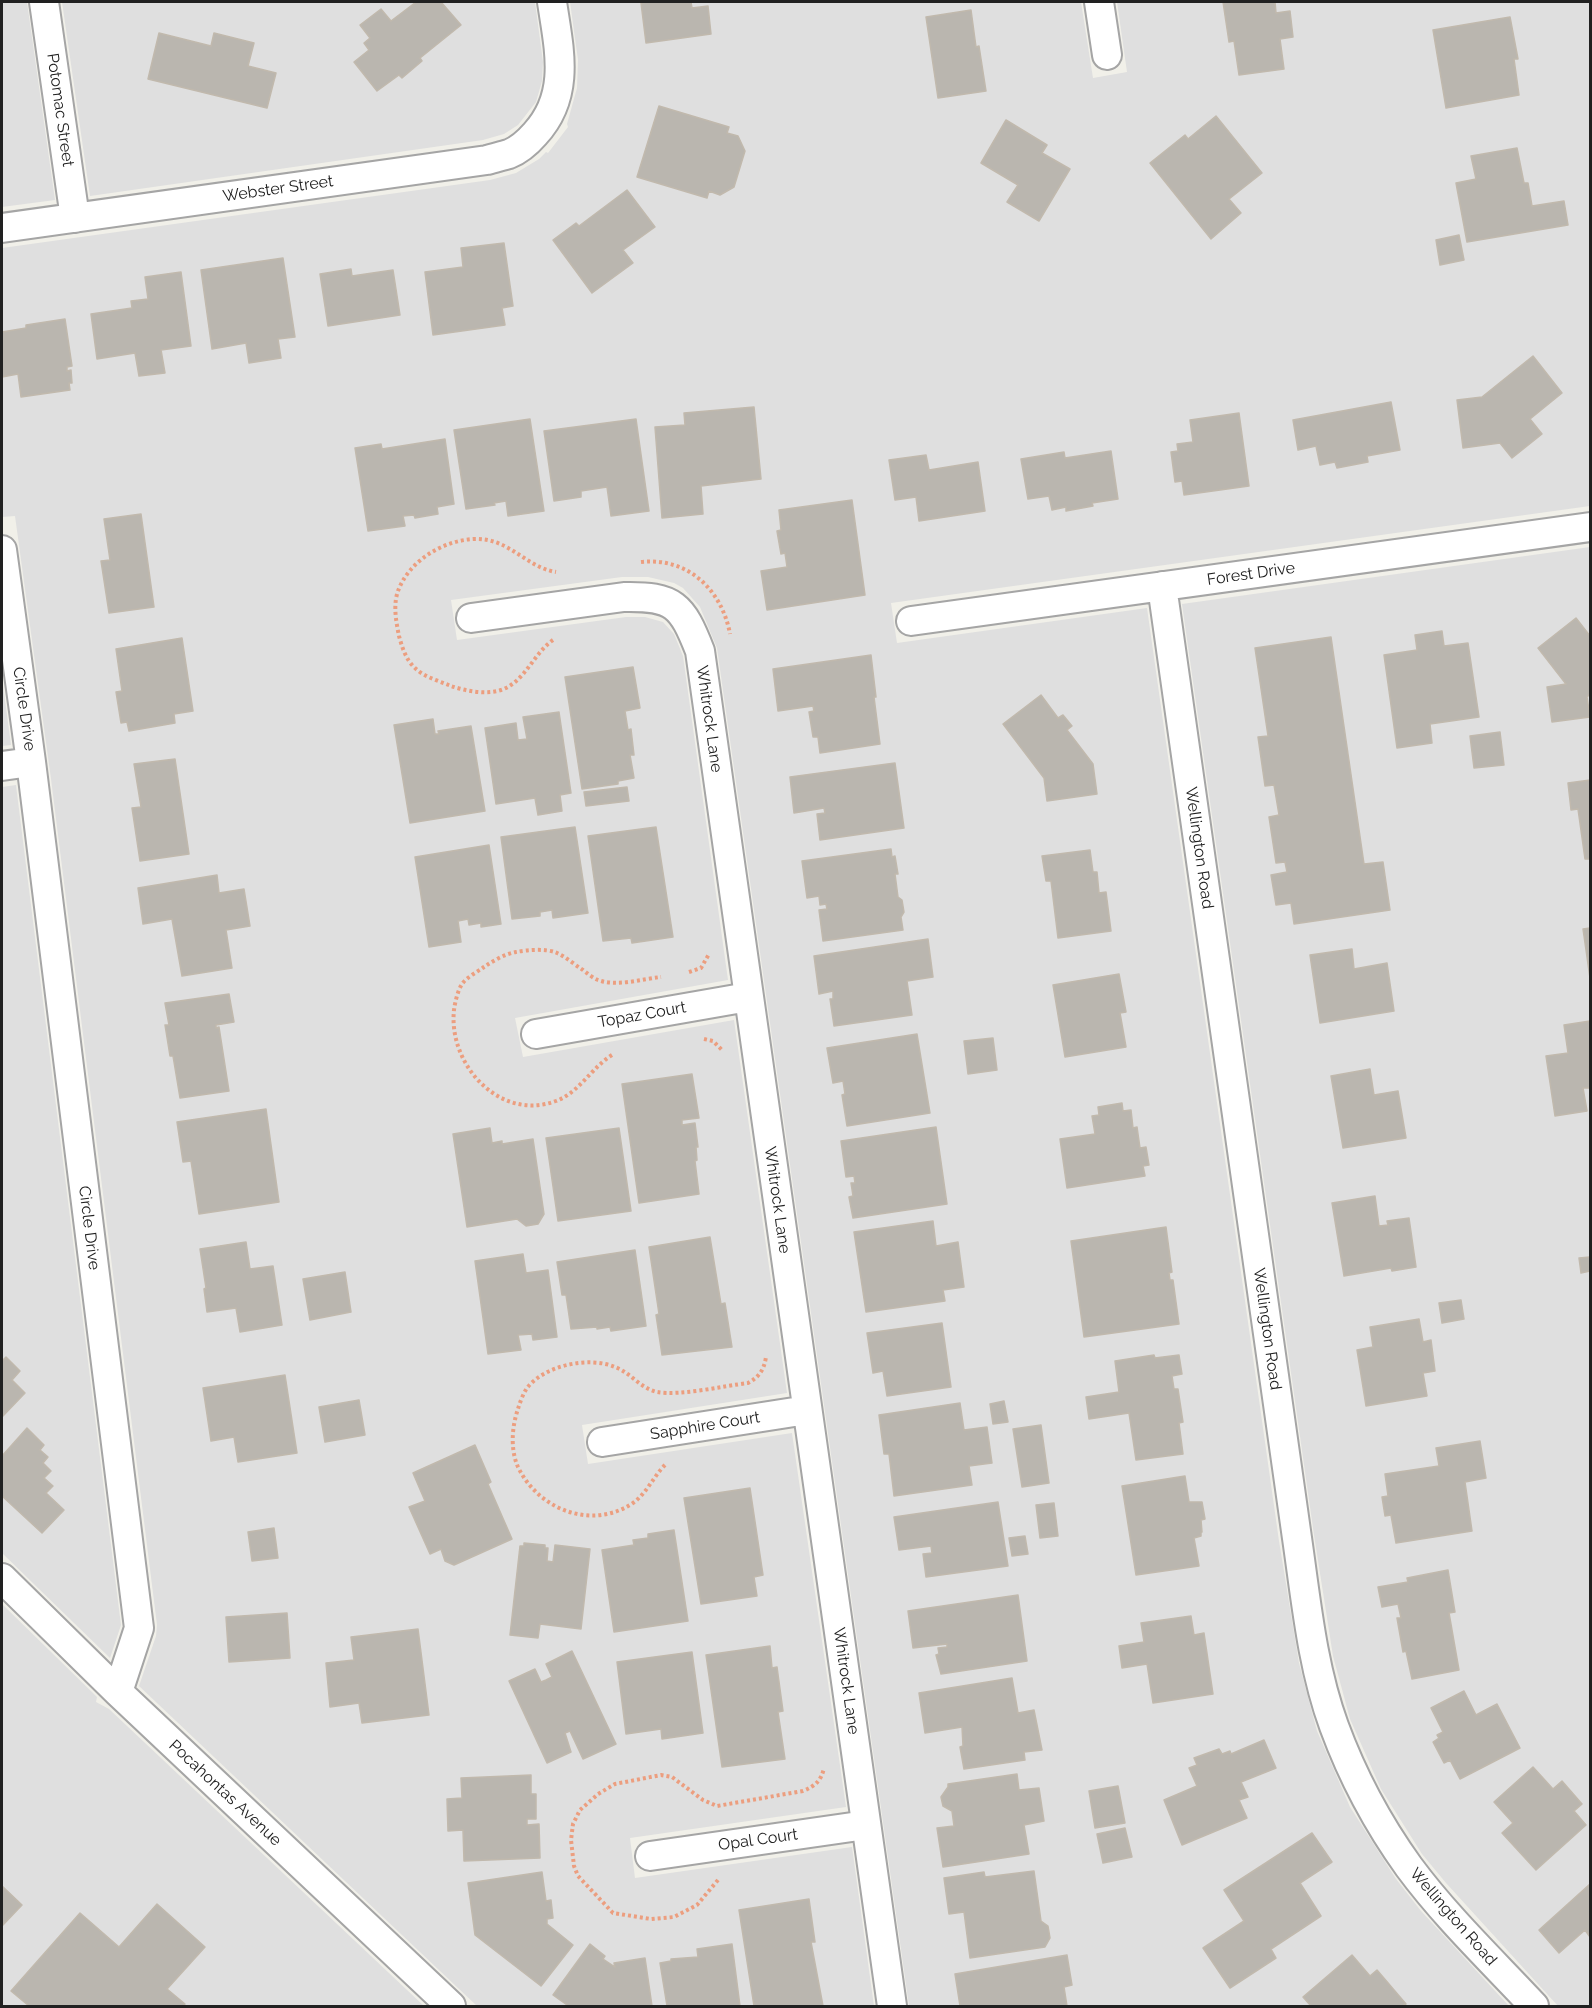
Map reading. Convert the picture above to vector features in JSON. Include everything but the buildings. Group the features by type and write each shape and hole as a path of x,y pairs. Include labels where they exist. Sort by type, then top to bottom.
{"street":[{"name":"Potomac Street","path":"44,2 75,218"},
{"name":"Webster Street","path":"2,228 487,160 511,153 529,141 543,126 552,112 560,86 561,62 552,2"},
{"path":"1099,2 1107,55"},
{"name":"Forest Drive","path":"911,621 1590,527"},
{"name":"Circle Drive","path":"2,550 31,762 140,1628 118,1692"},
{"name":"Wellington Road","path":"1162,586 1316,1660 1334,1726 1372,1808 1408,1866 1433,1897 1534,2007"},
{"name":"Whitrock Lane","path":"471,618 624,597 645,597 671,603 689,622 700,651 892,2007"},
{"name":"Circle Drive","path":"2,766 31,762"},
{"name":"Topaz Court","path":"536,1034 748,997"},
{"name":"Sapphire Court","path":"602,1442 807,1410"},
{"name":"Pocahontas Avenue","path":"2,1578 118,1692 451,2007"},
{"name":"Opal Court","path":"650,1856 866,1825"}],"path":[{"path":"561,636 550,641 512,684 501,690 478,692 459,688 415,669 401,644 395,611 398,592 408,571 424,557 443,546 460,540 476,538 507,545 545,570 562,571"},
{"path":"637,563 669,562 697,577 712,591 723,607 731,639"},
{"path":"619,1051 608,1058 574,1091 557,1101 536,1105 502,1099 469,1071 461,1057 453,1021 455,1004 462,984 496,959 516,952 555,952 597,980 613,983 665,976"},
{"path":"686,974 701,968 710,952"},
{"path":"699,1039 713,1041 721,1047 723,1053"},
{"path":"670,1461 643,1494 632,1503 613,1512 590,1515 554,1506 542,1499 517,1465 512,1438 519,1403 528,1387 553,1370 569,1364 604,1363 629,1373 643,1387 670,1393 748,1383 762,1372 767,1350"},
{"path":"723,1876 697,1905 674,1917 651,1919 613,1913 578,1876 574,1866 571,1840 573,1824 580,1810 598,1794 615,1784 632,1779 661,1775 672,1777 703,1800 717,1806 803,1791 813,1787 820,1780 824,1764"}],"shaded area":[{"path":"2,2 27,2 55,200 2,207"},
{"path":"62,2 535,2 543,62 542,81 536,102 518,125 504,134 483,140 90,196"},
{"path":"570,2 1081,2 1093,78 1127,72 1117,2 1590,2 1590,506 891,603 897,643 1147,608 1279,1541 1299,1663 1317,1731 1350,1807 1396,1879 1421,1911 1509,2006 909,2006 717,648 700,607 683,588 674,583 648,577 622,577 451,600 457,640 626,617 645,617 663,622 674,634 683,656 728,980 515,1018 523,1057 734,1020 787,1393 582,1425 588,1464 792,1433 846,1807 630,1838 635,1878 852,1847 874,2006 477,2006 139,1686 156,1636 157,1625 51,779 15,516 2,517 2,248 490,180 516,173 546,152 548,153 568,127 577,88 578,60"},
{"path":"1590,547 1590,2006 1558,2006 1422,1854 1381,1789 1350,1719 1333,1656 1182,604"},
{"path":"2,678 11,745 2,746"},
{"path":"16,785 121,1625 110,1658 2,1553 2,787"},
{"path":"2,1604 97,1697 96,1702 109,1709 424,2006 2,2006"}]}
